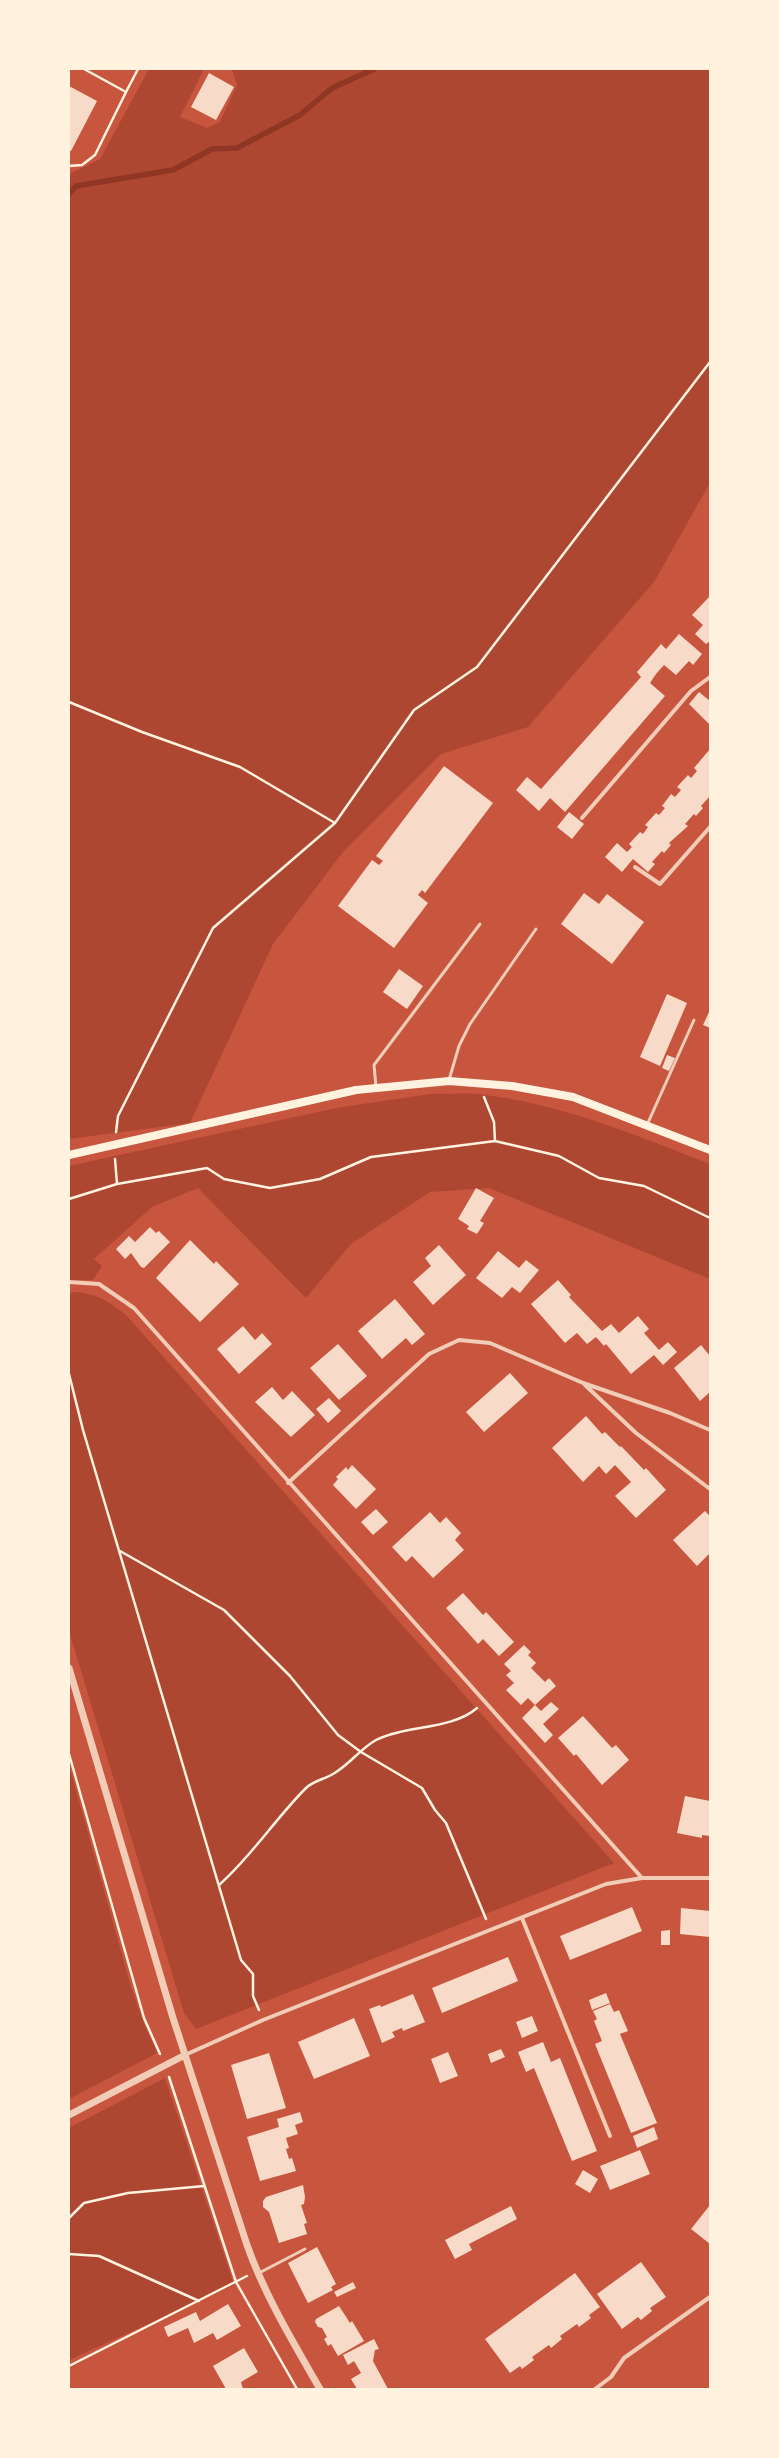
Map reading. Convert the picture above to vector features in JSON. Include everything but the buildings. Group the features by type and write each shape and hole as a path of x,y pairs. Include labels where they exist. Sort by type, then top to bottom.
{"main road":[{"path":"69,1155 356,1090 449,1081 512,1086 573,1097 710,1150"}],"street":[{"path":"582,818 691,691 710,677"},
{"path":"635,867 660,884 710,827"},
{"path":"69,1282 99,1284 134,1308 288,1483 642,1878"},
{"path":"288,1483 429,1354 459,1340 490,1343 583,1383 670,1413 710,1430"},
{"path":"583,1383 636,1433 710,1490"},
{"path":"69,1668 185,2055 257,2272 279,2319 320,2389"},
{"path":"69,2115 185,2055 263,2020 491,1931 606,1884 642,1878 710,1878"},
{"path":"522,1918 610,2136"},
{"path":"595,2389 611,2377 624,2358 710,2297"}],"lane":[{"path":"377,1088 374,1065 480,924"},
{"path":"449,1081 459,1046 470,1024 536,929"},
{"path":"647,1125 694,1020"},
{"path":"257,2272 305,2249"}],"path":[{"path":"84,69 126,92"},
{"path":"69,166 82,165 95,155 138,69"},
{"path":"116,1134 118,1116 213,928 335,823 414,710 477,667 710,362"},
{"path":"69,702 142,732 240,767 335,823"},
{"path":"478,1084 494,1122 495,1141"},
{"path":"69,1199 117,1184 207,1168 224,1179 270,1188 320,1179 371,1157 495,1141 559,1156 599,1178 644,1186 710,1218"},
{"path":"69,1374 241,1960 253,1974 253,1996 263,2020"},
{"path":"120,1551 224,1610 290,1676 338,1735 361,1752 422,1788 435,1810 446,1823 491,1931"},
{"path":"219,1885 240,1867 307,1786 334,1774 376,1740 472,1713 485,1702"},
{"path":"69,1754 144,2018 166,2066 236,2282 297,2389"},
{"path":"69,2218 84,2203 128,2193 204,2186"},
{"path":"69,2254 100,2256 199,2302"},
{"path":"69,2366 257,2272"}],"shaded area":[{"path":"149,69 204,69 180,117 207,128 220,122 237,85 232,69 710,69 710,483 654,582 528,727 441,754 343,852 273,944 190,1123 69,1139 69,174 100,159"},
{"path":"430,1094 478,1094 508,1098 568,1112 625,1131 710,1164 710,1279 489,1188 430,1192 351,1244 306,1298 198,1188 152,1207 94,1259 102,1266 93,1280 69,1280 69,1166 336,1108"},
{"path":"76,1292 97,1297 127,1316 614,1863 196,2029 184,2013 69,1631 69,1293"},
{"path":"69,1765 131,1987 144,2024 157,2053 69,2099"},
{"path":"165,2078 234,2285 69,2360 69,2128"}],"waterway":[{"path":"69,194 76,186 173,170 212,149 237,148 300,115 332,88 374,69"}]}
